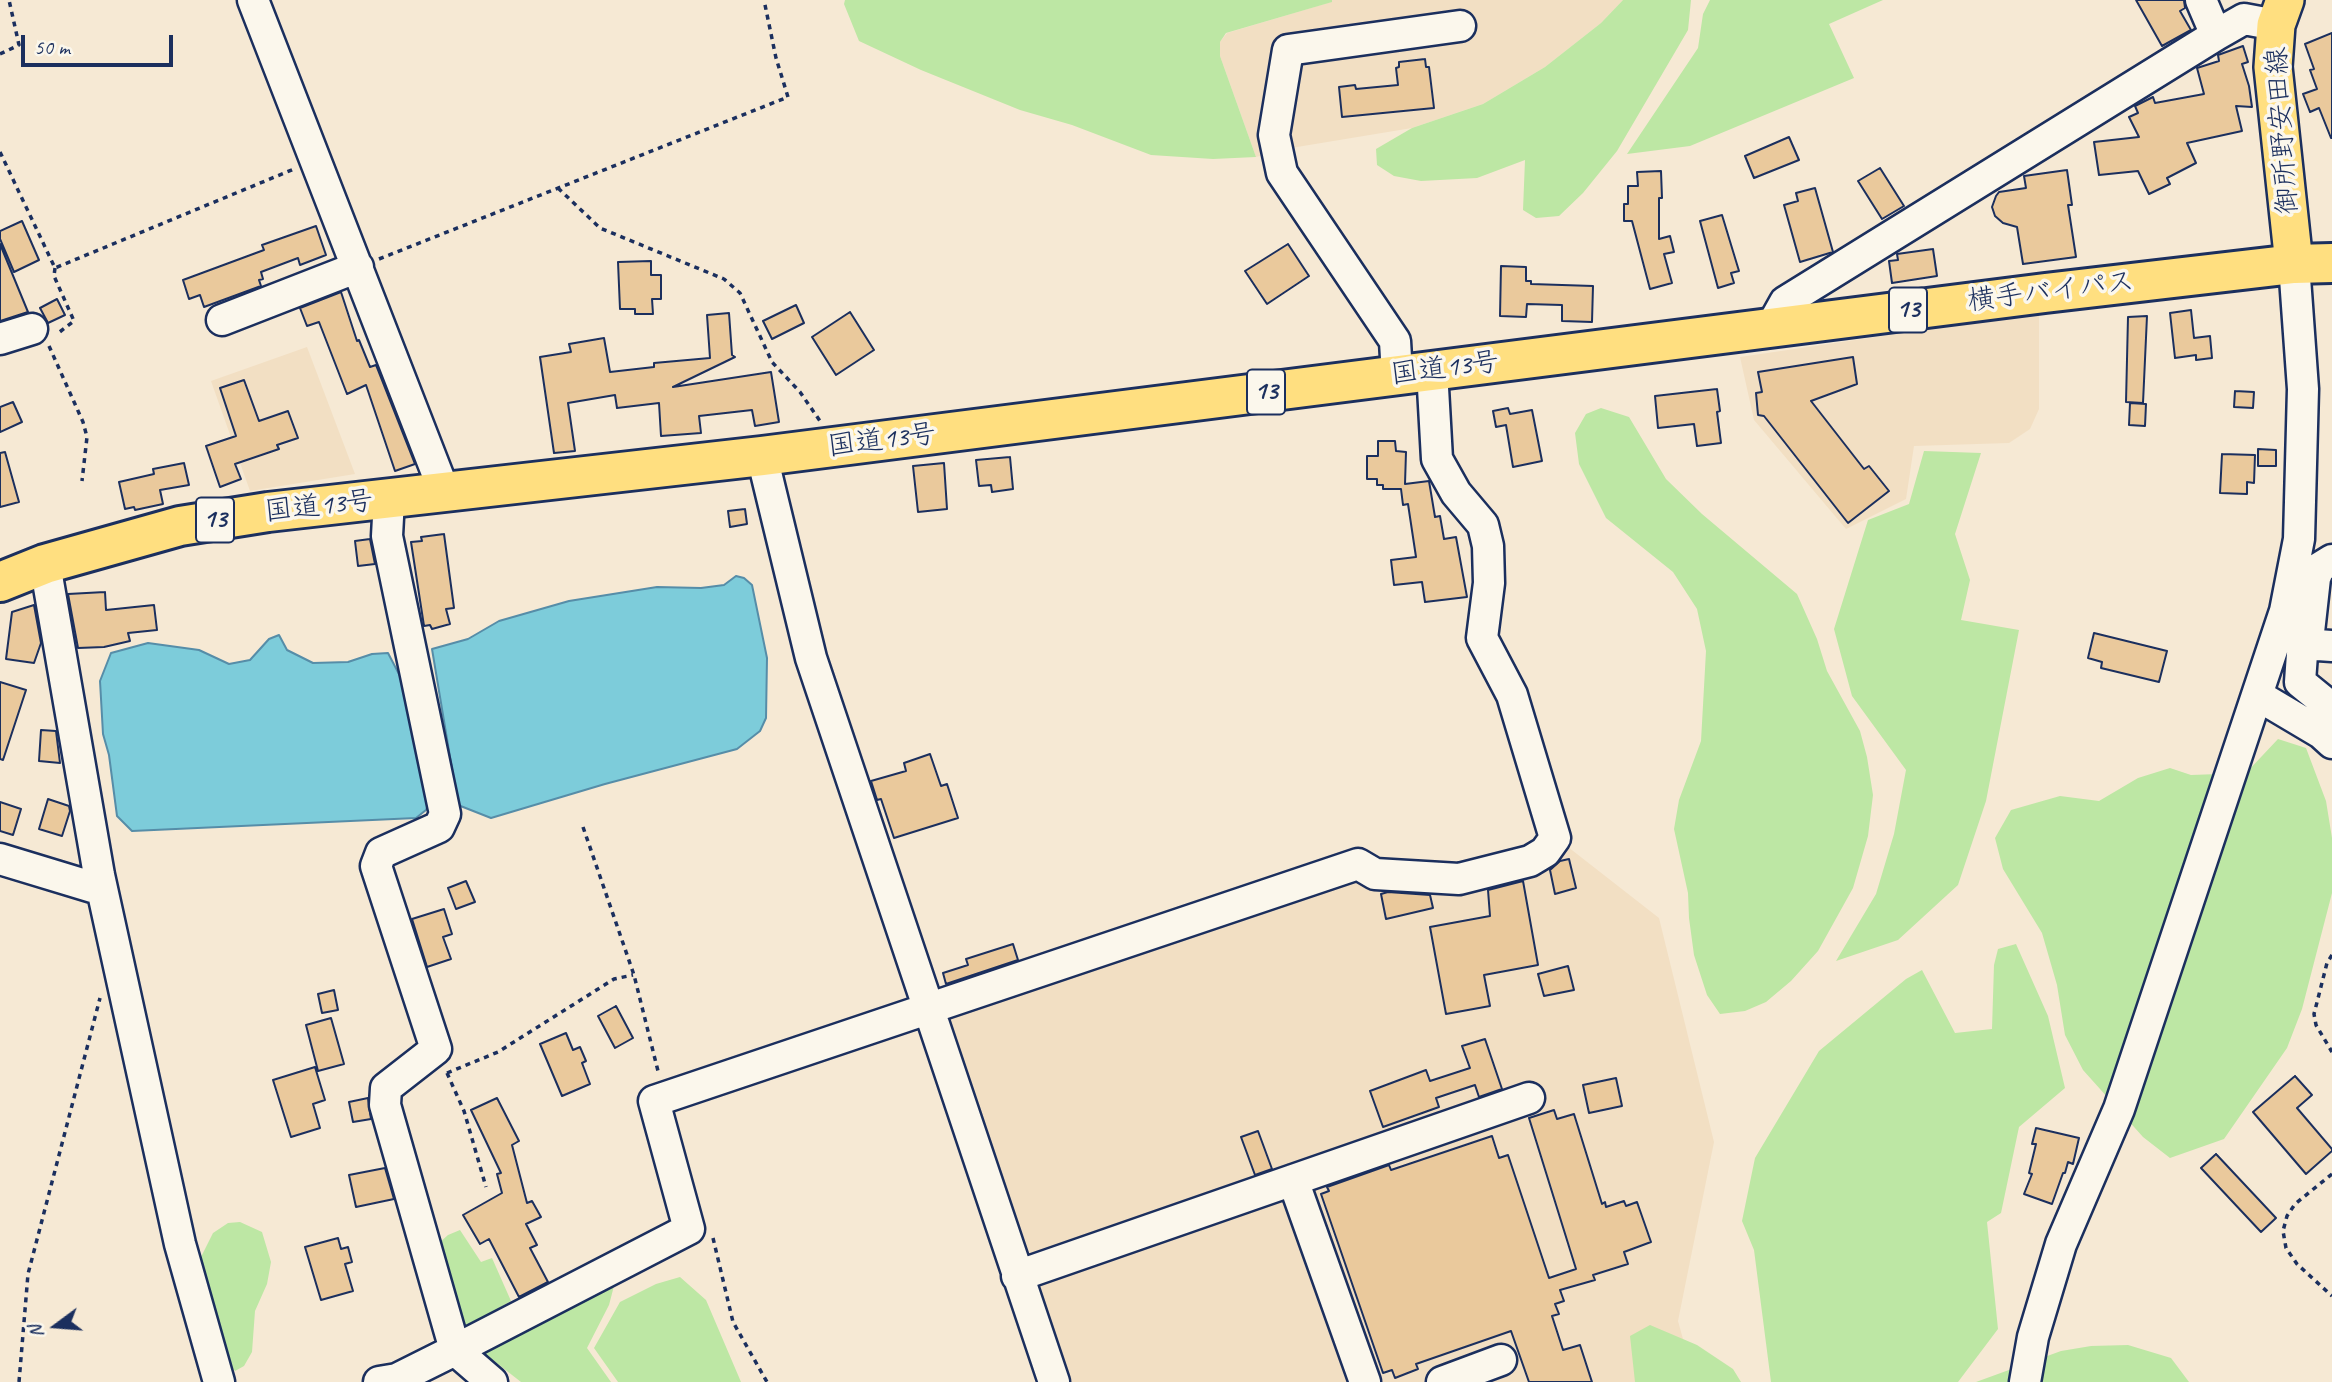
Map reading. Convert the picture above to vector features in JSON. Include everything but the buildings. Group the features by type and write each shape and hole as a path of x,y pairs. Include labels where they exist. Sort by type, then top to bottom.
{"highway":[{"name":"横手バイパス","path":"1771,327 2294,264 2332,263"},
{"name":"国道13号","path":"0,582 45,564 180,526 268,512 762,456 1771,327"}],"main road":[{"name":"御所野安田線","path":"2280,12 2273,66 2294,264"}],"street":[{"path":"253,0 444,491"},
{"path":"2201,0 2216,35"},
{"path":"1771,327 1785,302 2216,35 2244,19 2280,12"},
{"path":"379,1382 397,1379 689,1230 654,1101 1358,864 1375,874 1459,879 1530,860 1545,852 1555,838 1512,695 1482,638 1489,583 1488,545 1483,525 1456,493 1437,459 1415,373 1282,173 1274,135 1288,50 1460,26"},
{"path":"2025,1382 2033,1337 2061,1244 2119,1109 2285,611 2299,539 2303,389 2294,264"},
{"path":"222,320 358,267"},
{"path":"0,339 45,335"},
{"path":"762,456 811,658 1054,1382"},
{"path":"389,499 387,536 445,814 439,827 381,853 376,866 442,1061 386,1088 385,1105 456,1350 492,1382"},
{"path":"2332,560 2319,568 2315,578 2309,632 2302,644 2300,682 2332,708"},
{"path":"45,564 102,890 180,1244 219,1382"},
{"path":"2302,644 2332,646"},
{"path":"2257,695 2321,733 2332,743"},
{"path":"0,859 102,890"},
{"path":"1017,1276 1529,1098"},
{"path":"1293,1180 1365,1382"},
{"path":"1441,1382 1501,1360"}],"path":[{"path":"0,54 19,45 9,0"},
{"path":"358,267 788,97 776,58 764,0"},
{"path":"0,152 55,268 54,276 74,321 45,335 87,437 82,481"},
{"path":"55,268 316,160"},
{"path":"558,188 600,228 724,279 740,293 772,362 800,392 834,447"},
{"path":"583,827 634,975 665,1097"},
{"path":"2332,955 2314,1014 2316,1025 2332,1052"},
{"path":"19,1382 28,1274 105,978 120,974"},
{"path":"485,1187 464,1111 442,1061 498,1052 614,979 634,975"},
{"path":"2332,1174 2295,1204 2287,1216 2283,1231 2286,1248 2297,1264 2332,1297"},
{"path":"710,1228 733,1322 767,1382"}],"shaded area":[{"path":"1332,0 1623,0 1601,23 1545,67 1483,104 1412,128 1291,148 1256,157 1220,56 1220,42 1227,33"},
{"path":"2039,313 2039,409 2030,429 2009,443 1914,446 1906,499 1846,529 1754,420 1740,357"},
{"path":"307,347 355,474 250,491 211,381"},
{"path":"1568,847 1659,918 1714,1142 1678,1321 1695,1382 1071,1382 945,1014 1353,874 1531,867"}],"green space":[{"path":"845,0 1332,2 1226,33 1220,42 1220,56 1256,157 1213,159 1151,155 1072,125 1020,110 921,70 859,41 844,4"},
{"path":"1623,0 1691,0 1688,30 1617,151 1583,193 1559,216 1536,218 1523,210 1525,160 1477,178 1421,181 1394,176 1377,165 1376,149 1412,128 1483,104 1545,67 1601,23"},
{"path":"1710,0 1883,0 1829,24 1854,78 1690,146 1627,154 1698,48 1703,14"},
{"path":"1601,408 1629,417 1666,479 1702,514 1797,594 1817,639 1827,671 1860,731 1867,757 1873,795 1868,836 1853,888 1818,951 1791,981 1766,1002 1745,1011 1720,1014 1707,995 1694,955 1688,893 1674,829 1679,800 1701,741 1706,651 1697,609 1673,572 1606,518 1579,464 1575,433 1586,414"},
{"path":"1924,451 1981,453 1955,534 1970,580 1961,620 2019,630 1986,801 1958,885 1898,940 1836,961 1876,894 1894,834 1906,770 1852,696 1834,629 1868,520 1909,504"},
{"path":"2278,739 2306,748 2326,801 2332,838 2332,893 2302,1009 2287,1048 2224,1139 2170,1158 2143,1137 2083,1070 2065,1035 2057,985 2042,933 2003,869 1995,838 2011,810 2060,796 2099,801 2138,778 2170,768 2191,775 2246,773"},
{"path":"2016,944 2048,1016 2065,1088 2019,1127 2001,1213 1987,1222 1998,1329 1958,1382 1771,1382 1754,1250 1742,1221 1755,1158 1819,1051 1906,979 1922,970 1955,1033 1992,1029 1994,965 1998,949"},
{"path":"240,1222 262,1232 271,1262 267,1284 255,1311 252,1352 244,1366 235,1371 228,1363 212,1313 201,1257 213,1233 228,1223"},
{"path":"460,1230 481,1262 492,1258 511,1301 462,1329 439,1243"},
{"path":"680,1277 706,1300 741,1382 618,1382 594,1348 620,1302 656,1284"},
{"path":"615,1282 609,1305 587,1348 611,1382 521,1382 480,1350"},
{"path":"1650,1325 1697,1345 1733,1369 1741,1382 1635,1382 1630,1336"},
{"path":"2128,1345 2171,1358 2189,1382 1976,1382 2061,1351 2091,1346"}],"water":[{"path":"736,576 744,578 752,585 767,658 766,718 760,731 737,749 491,818 458,805 432,649 468,639 499,621 569,601 657,587 701,588 724,585"},
{"path":"279,635 287,650 313,663 348,662 372,654 388,653 400,676 431,797 426,810 416,818 132,831 117,816 109,755 103,734 100,681 111,653 148,643 199,650 229,664 250,660 269,639"}]}
